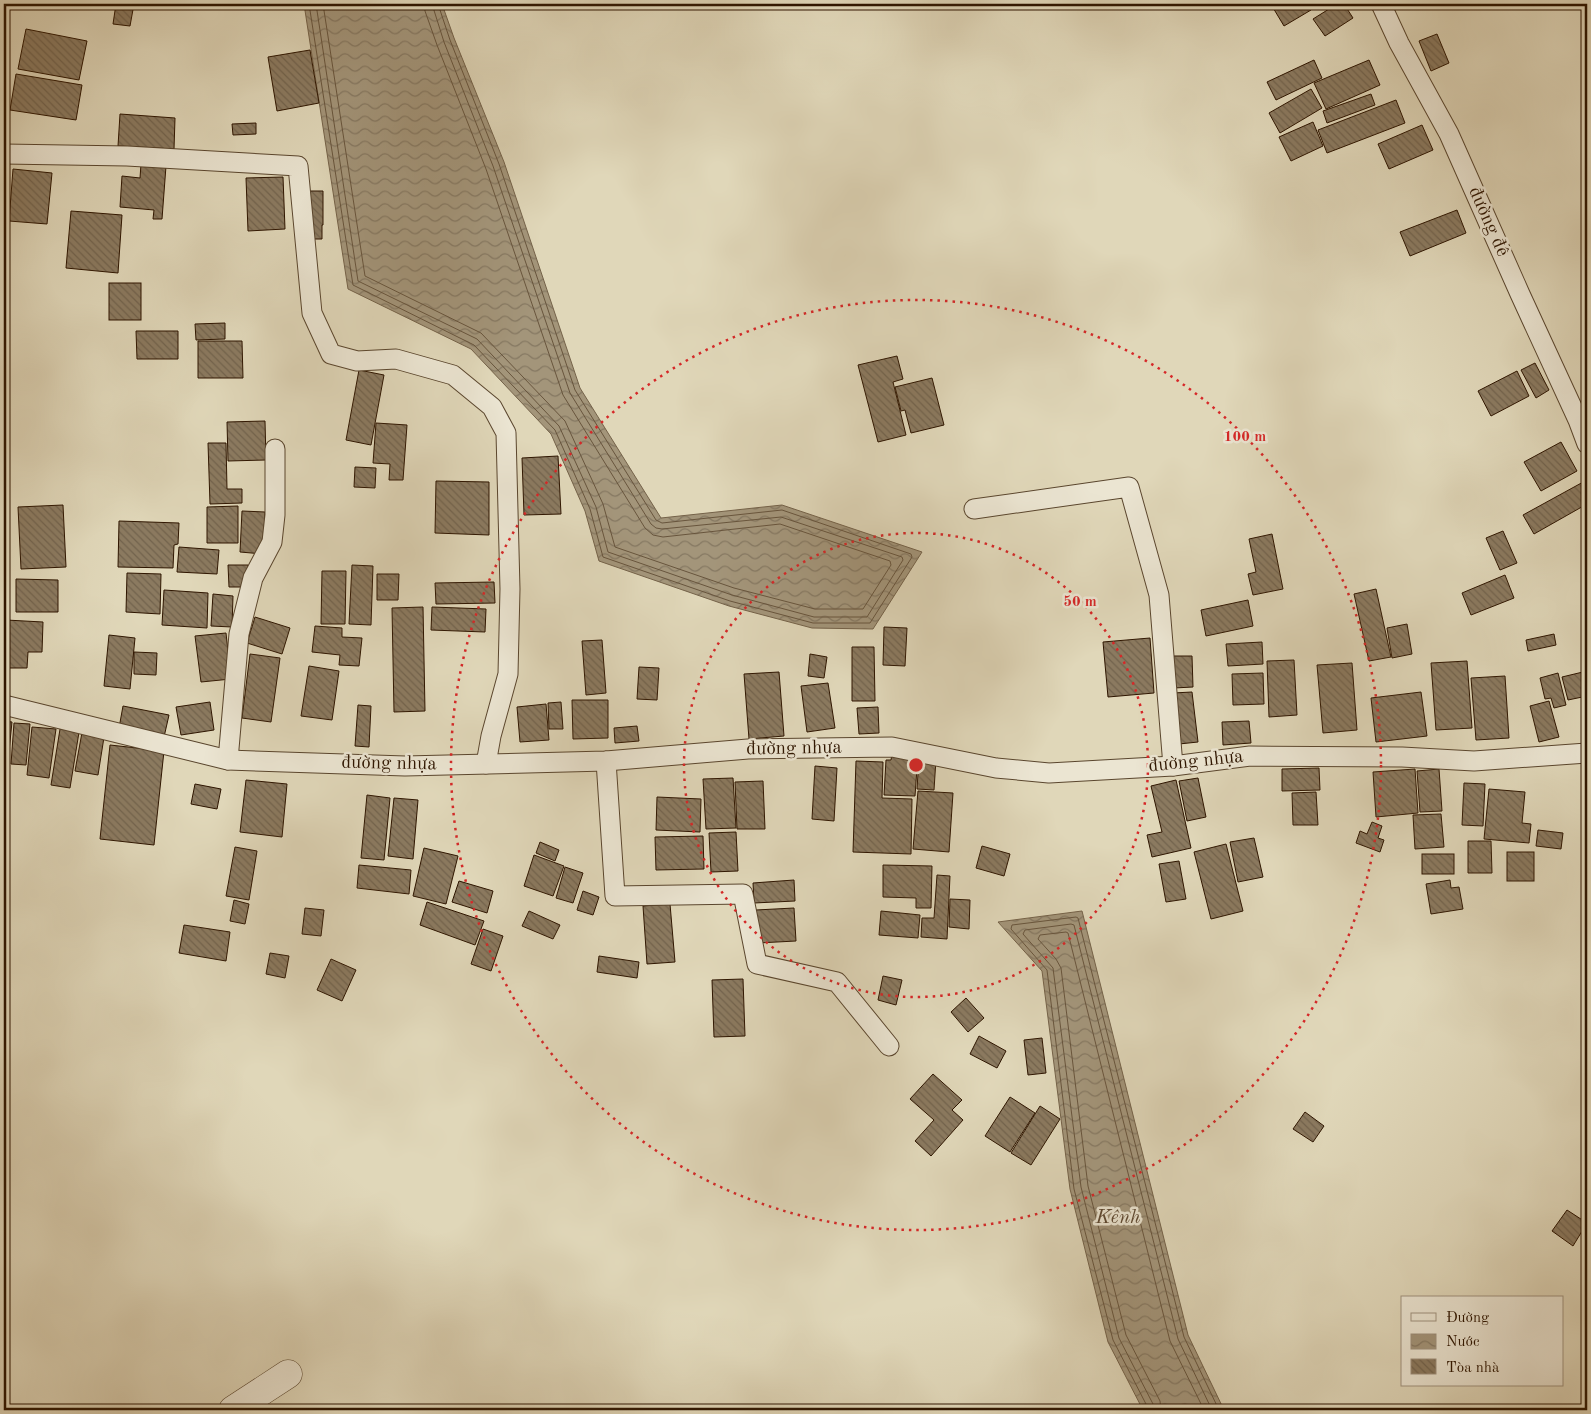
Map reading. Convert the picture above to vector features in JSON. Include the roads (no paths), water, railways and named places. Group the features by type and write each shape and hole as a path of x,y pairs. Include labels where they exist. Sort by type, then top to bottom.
{"street":[{"path":"233,1410 288,1374"}],"lane":[{"name":"đường đê","path":"1381,4 1399,44 1449,134 1578,420 1587,444"},
{"path":"4,154 127,156 298,166 312,314 331,354 357,361 396,359 453,375 492,407 506,433 510,589 508,674 490,736 486,764"},
{"path":"228,760 239,634 253,578 272,542 275,515 276,449"},
{"path":"974,509 1129,487 1159,594 1173,766"},
{"name":"đường nhựa","path":"4,705 228,760 405,766 606,761 748,749 892,747 996,768 1049,773 1173,766 1250,756 1402,757 1474,761 1587,753"},
{"path":"606,761 615,896 743,894 757,964 838,982 889,1046"}],"water":[{"path":"304,4 442,4 504,162 580,388 661,518 782,505 922,552 873,629 812,628 729,606 599,561 585,511 551,434 471,349 348,289"},
{"name":"Kênh","path":"1082,911 1188,1335 1224,1410 1143,1410 1108,1342 1070,1189 1042,971 998,922"}]}
